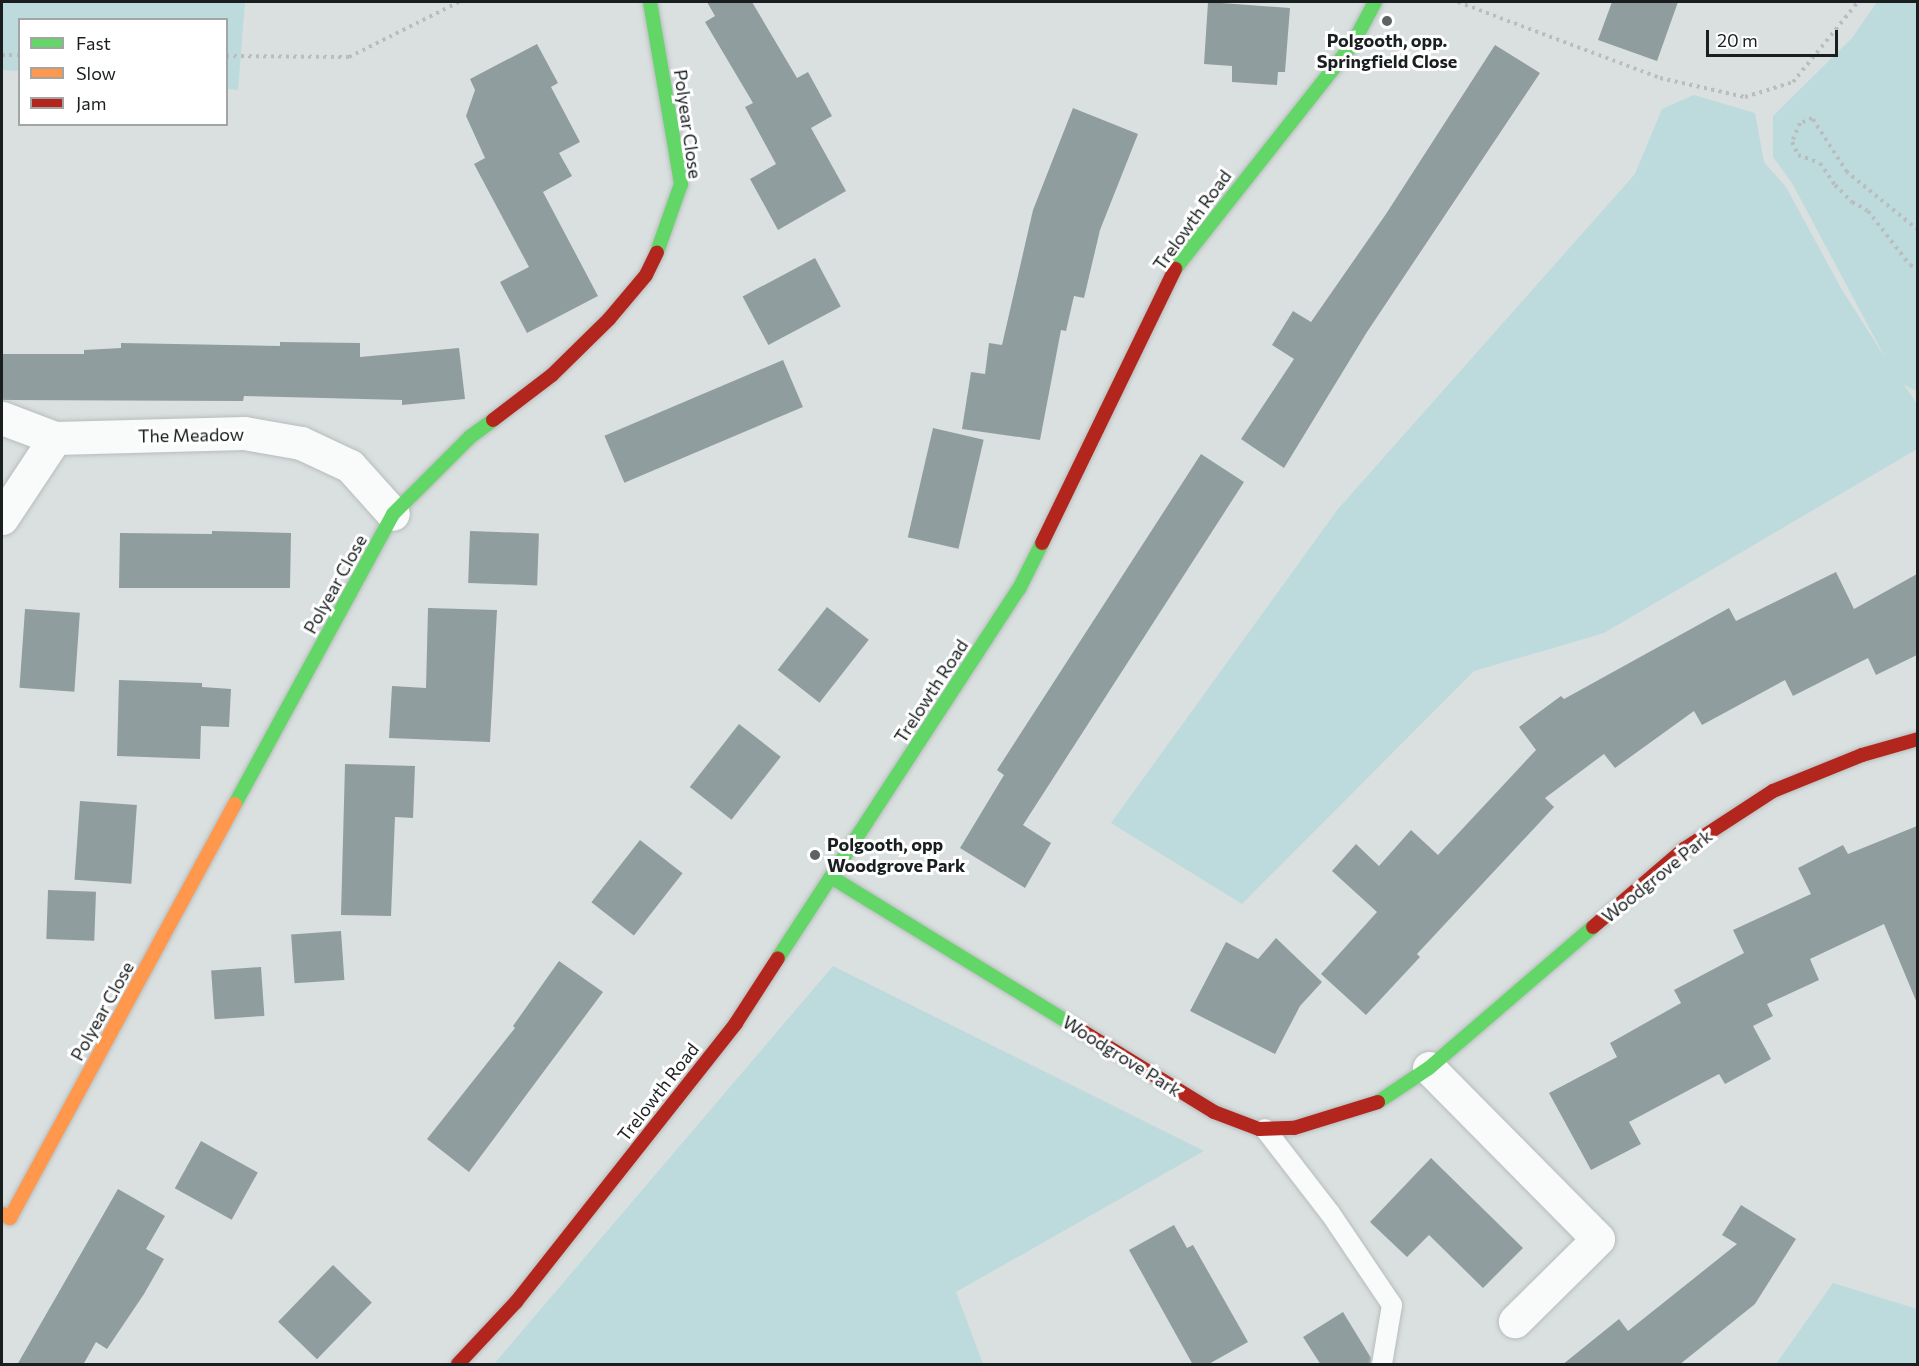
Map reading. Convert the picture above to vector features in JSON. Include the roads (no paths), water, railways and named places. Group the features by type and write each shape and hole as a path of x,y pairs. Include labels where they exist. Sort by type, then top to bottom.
{"street":[{"name":"Polyear Close","path":"2,1214 9,1218 393,514 470,437 552,375 609,319 646,275 668,227 681,184 650,2"},
{"name":"Trelowth Road","path":"458,1365 516,1302 736,1023 1019,589 1174,271 1352,45 1375,2"},
{"name":"The Meadow","path":"2,418 55,438 244,433 301,443 350,466 393,514"},
{"path":"2,519 55,438"},
{"name":"Woodgrove Park","path":"831,877 1214,1112 1265,1129 1293,1128 1376,1104 1429,1068 1684,849 1773,791 1862,755 1917,739"},
{"path":"1429,1068 1598,1239 1515,1321"}],"lane":[{"path":"1265,1129 1329,1213 1392,1305 1382,1365"}],"place":[{"name":"Polgooth, opp. Springfield Close","path":"1387,21"},
{"name":"Polgooth, opp Woodgrove Park","path":"815,855"}]}
